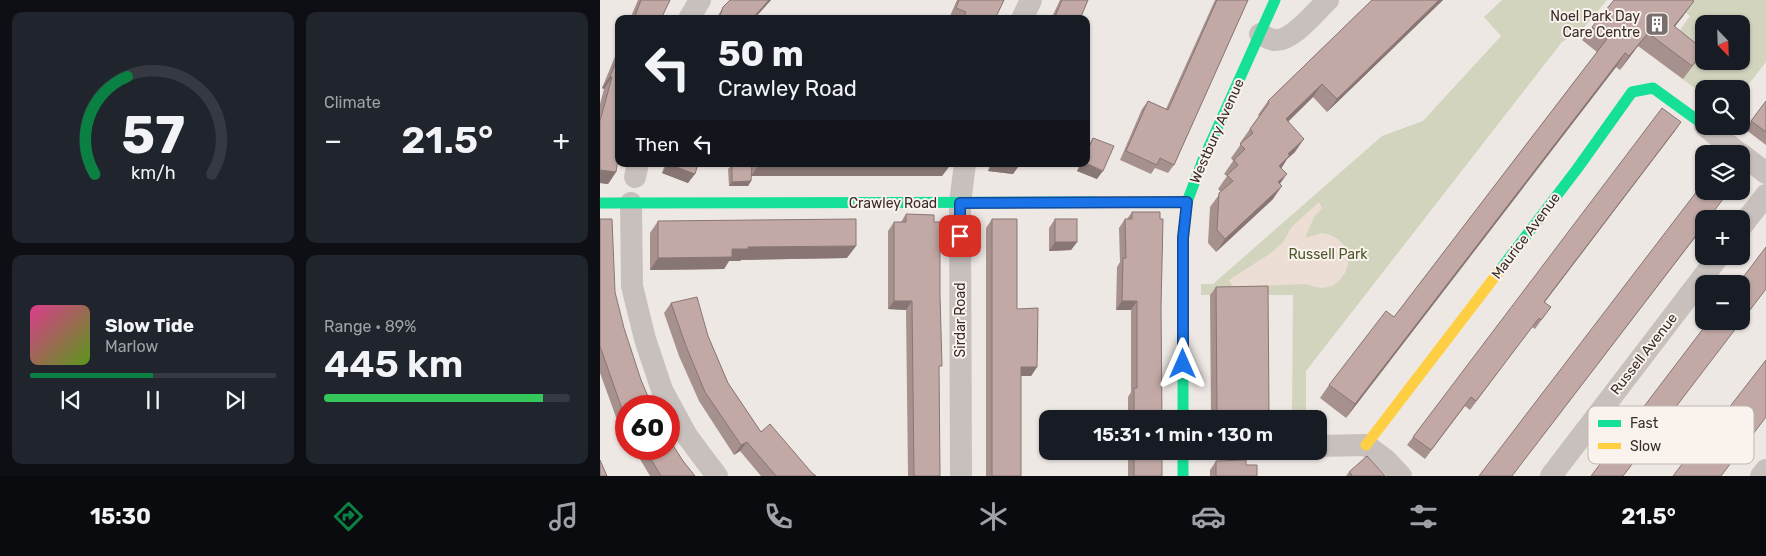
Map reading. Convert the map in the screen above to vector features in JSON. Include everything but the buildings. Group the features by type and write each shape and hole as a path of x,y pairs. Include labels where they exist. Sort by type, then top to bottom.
{"street":[{"path":"691,15 700,0"},
{"path":"1024,15 1031,0"},
{"name":"Westbury Avenue","path":"1183,410 1183,238 1187,202 1203,160 1275,0"},
{"path":"1260,34 1273,40 1285,39 1328,0"},
{"name":"Maurice Avenue","path":"1366,445 1577,169 1632,92 1653,88 1695,119"},
{"name":"Maurice Avenue","path":"1716,135 1729,145"},
{"name":"Maurice Avenue","path":"1750,161 1766,173"},
{"name":"Sirdar Road","path":"961,476 960,203 965,167"},
{"path":"1750,215 1766,195"},
{"name":"Crawley Road","path":"600,203 1187,202"},
{"path":"631,203 632,286 645,339 662,390 687,436 717,476"},
{"name":"Russell Avenue","path":"1604,406 1712,265"},
{"name":"Russell Avenue","path":"1551,476 1588,428"},
{"path":"1327,446 1366,445 1386,460 1401,476"},
{"path":"1183,460 1183,476"},
{"path":"1761,476 1766,470"}],"green space":[{"name":"Russell Park","path":"1502,0 1607,0 1581,31 1562,42 1306,371 1306,410 1292,410 1293,295 1201,295 1201,284 1213,284 1382,136 1423,121 1501,36 1484,17"},
{"path":"1671,0 1766,0 1766,62 1750,82 1750,80 1695,80 1695,88 1658,61 1690,16"}],"shaded area":[{"path":"1319,202 1322,208 1314,217 1305,238 1322,233 1331,235 1345,247 1348,265 1339,281 1332,286 1323,288 1306,284 1233,287 1229,280 1271,253 1283,242 1291,228"}],"traffic: fast":[{"path":"1183,410 1183,238 1187,202 1203,160 1275,0"},
{"path":"1500,270 1577,169 1632,92 1653,88 1695,118"},
{"path":"600,203 1097,202"},
{"path":"1183,460 1183,476"}],"traffic: slow":[{"path":"1097,202 1187,202"},
{"path":"1366,445 1500,270"}],"place":[{"name":"Noel Park Day Care Centre","path":"1657,24"}],"route":[{"path":"960,236 960,203 1187,202 1183,224 1183,364"}]}
